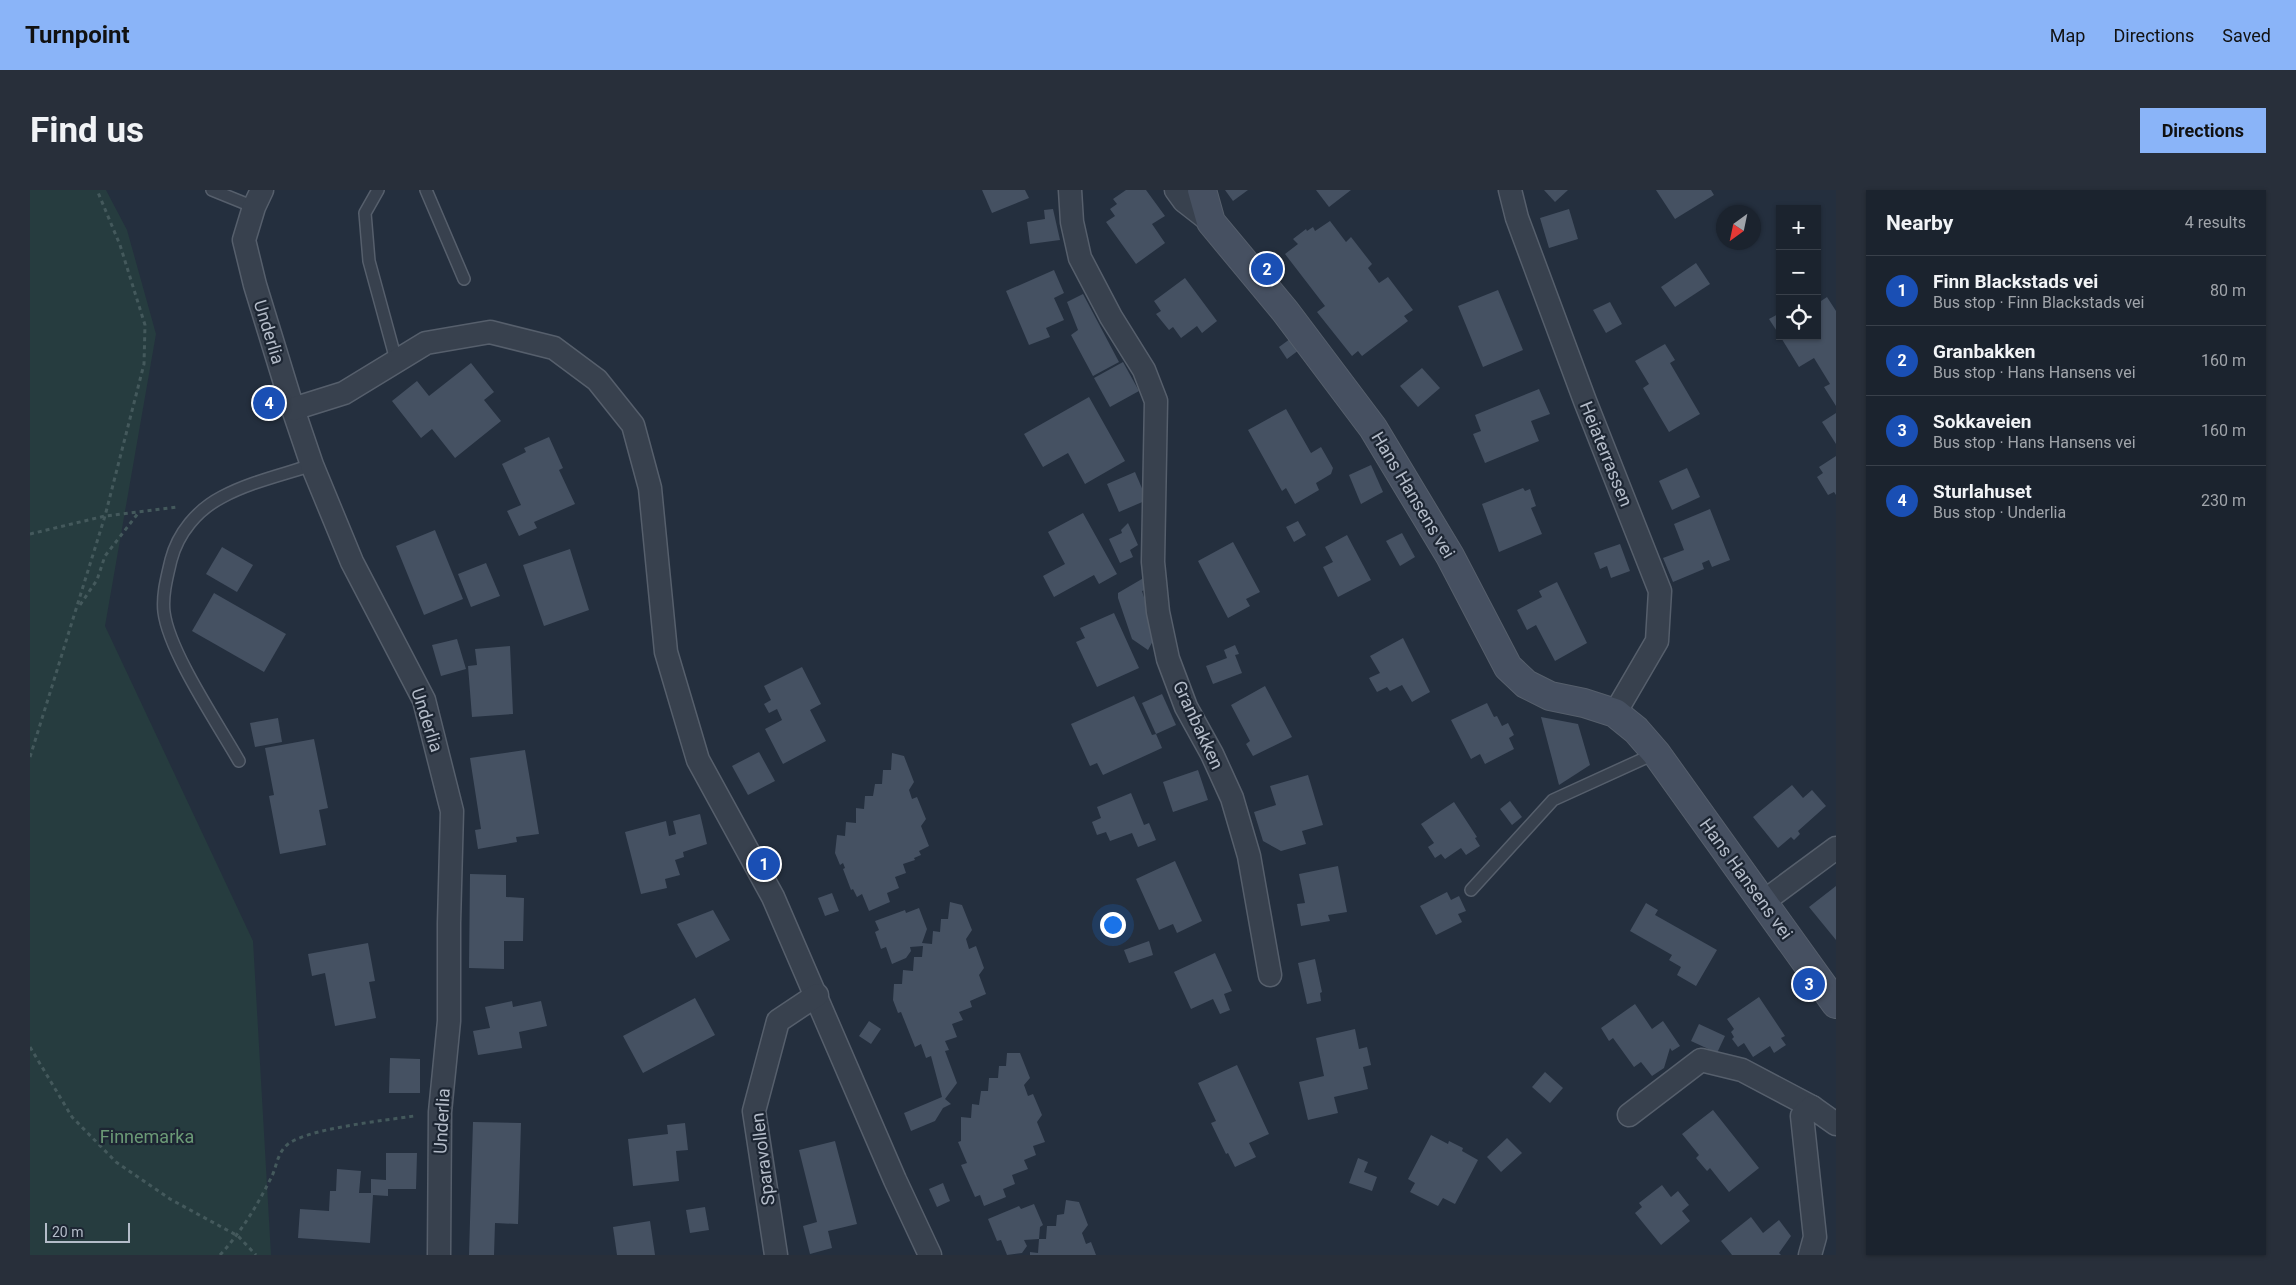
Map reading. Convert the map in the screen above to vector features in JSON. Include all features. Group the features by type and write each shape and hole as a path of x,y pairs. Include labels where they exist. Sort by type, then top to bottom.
{"main road":[{"name":"Hans Hansens vei","path":"1202,190 1210,222 1285,311 1373,428 1450,556 1508,667 1526,684 1550,696 1584,703 1615,713 1636,730 1656,753 1836,1004"}],"street":[{"name":"Granbakken","path":"1070,190 1072,222 1080,258 1111,317 1144,370 1156,401 1153,562 1158,612 1168,659 1186,707 1212,754 1232,798 1249,856 1270,975"},
{"path":"1176,190 1184,201 1210,222"},
{"name":"Heiaterrassen","path":"1510,190 1517,218 1585,401 1660,590 1657,641 1615,713"},
{"name":"Underlia","path":"258,198 244,240 255,285 293,409 312,465 352,562 424,700 452,811 449,1021 440,1112 439,1255"},
{"path":"293,409 344,393 426,343 490,332 554,348 597,380 633,425 650,488 666,652 698,760 773,897 817,995 895,1180 930,1255"},
{"path":"1763,902 1836,848"},
{"name":"Sparavollen","path":"776,1255 754,1111 778,1021 817,995"},
{"path":"1629,1114 1701,1060 1742,1070 1812,1107 1836,1124"},
{"path":"1810,1255 1815,1237 1802,1116 1812,1107"}],"lane":[{"path":"212,190 258,198"},
{"path":"378,190 365,213 369,261 396,360"},
{"path":"426,190 464,280"},
{"path":"239,761 178,654 164,613 165,586 174,550 189,523 220,498 248,486 312,465"},
{"path":"1470,890 1553,800 1656,753"}],"path":[{"path":"30,756 78,608 105,516 144,364 145,325 120,244 97,190"},
{"path":"30,534 105,516 187,505 207,509"},
{"path":"78,608 97,580 105,556 139,512"},
{"path":"30,1047 72,1117 116,1162 170,1199 238,1236 256,1255"},
{"path":"220,1255 238,1236 267,1186 285,1146 296,1138 352,1126 440,1112"}],"green space":[{"name":"Finnemarka","path":"30,190 106,190 127,230 156,334 105,626 253,941 271,1255 30,1255"}],"building":[{"path":"982,190 1025,190 1029,198 992,213"},
{"path":"1126,190 1146,190 1165,216 1152,224 1165,243 1136,264 1106,222 1115,216 1110,209 1117,204 1113,199"},
{"path":"1225,190 1248,190 1233,201"},
{"path":"1316,190 1351,190 1329,207"},
{"path":"1544,190 1568,190 1555,202"},
{"path":"1656,190 1711,190 1714,195 1675,219"},
{"path":"1053,209 1060,240 1030,244 1027,222 1045,219 1044,210"},
{"path":"1569,209 1578,239 1549,248 1540,218"},
{"path":"1330,221 1346,242 1351,237 1372,264 1368,268 1379,283 1388,277 1413,310 1404,316 1408,321 1362,356 1358,351 1352,356 1317,312 1325,306 1285,254 1298,244 1293,239 1306,229 1307,231 1313,227 1315,231"},
{"path":"1696,263 1710,284 1675,307 1661,287"},
{"path":"1054,270 1064,293 1054,298 1064,320 1046,328 1050,337 1029,345 1006,291"},
{"path":"1185,278 1217,321 1202,333 1197,326 1181,338 1173,327 1169,330 1156,314 1161,311 1154,301"},
{"path":"1498,290 1523,350 1483,367 1458,306"},
{"path":"1083,294 1119,362 1093,376 1071,335 1078,330 1067,302"},
{"path":"1827,297 1836,311 1836,406 1824,387 1830,384 1814,358 1799,367 1782,340 1821,340 1821,301"},
{"path":"1610,302 1622,324 1606,333 1593,310"},
{"path":"1776,315 1776,330 1769,319"},
{"path":"1290,339 1299,350 1287,359 1279,347"},
{"path":"1665,344 1675,360 1670,363 1700,414 1669,432 1643,388 1649,384 1635,361"},
{"path":"1123,362 1139,391 1110,407 1094,378"},
{"path":"471,363 494,392 484,400 501,421 455,458 432,429 421,438 392,401 417,381 429,396"},
{"path":"1422,368 1440,388 1418,407 1400,386"},
{"path":"1539,389 1550,414 1531,421 1539,441 1485,463 1473,434 1481,431 1475,415"},
{"path":"1089,397 1125,461 1085,484 1068,453 1043,467 1024,434"},
{"path":"1286,409 1311,453 1321,447 1333,468 1331,474 1316,483 1319,490 1295,504 1286,488 1282,491 1248,430"},
{"path":"1836,413 1836,444 1822,422"},
{"path":"549,437 563,468 559,470 575,504 534,522 537,528 519,536 507,511 521,505 502,464 526,452 524,448"},
{"path":"1836,456 1836,495 1834,492 1828,495 1817,477 1823,473 1819,467"},
{"path":"1371,465 1383,492 1361,504 1349,475"},
{"path":"1687,468 1700,497 1672,510 1659,481"},
{"path":"1135,472 1147,500 1119,512 1107,484"},
{"path":"1523,488 1525,491 1530,489 1536,506 1531,508 1542,534 1499,552 1482,504"},
{"path":"1710,509 1730,560 1712,567 1709,560 1702,563 1704,569 1673,582 1663,558 1684,550 1674,524"},
{"path":"1083,513 1117,574 1099,584 1094,575 1054,597 1043,576 1065,564 1048,532"},
{"path":"1298,521 1306,535 1294,542 1286,527"},
{"path":"1128,523 1138,545 1130,550 1133,557 1120,563 1109,539 1122,533 1121,530"},
{"path":"435,530 463,599 424,615 396,546"},
{"path":"1402,533 1415,557 1400,566 1386,541"},
{"path":"1347,535 1371,580 1338,597 1323,567 1333,562 1325,547"},
{"path":"1233,542 1260,592 1246,599 1250,606 1228,618 1198,561"},
{"path":"1620,544 1630,571 1611,578 1607,566 1600,569 1594,553"},
{"path":"222,547 253,565 237,592 206,574"},
{"path":"570,549 589,610 544,626 523,565"},
{"path":"486,563 500,596 471,607 458,574"},
{"path":"1147,576 1149,589 1142,591 1153,625 1154,639 1148,650 1132,639 1118,598 1118,593"},
{"path":"1557,582 1587,643 1555,661 1536,625 1527,630 1517,610 1542,597 1539,591"},
{"path":"214,593 286,634 264,672 192,631"},
{"path":"1114,613 1139,668 1097,687 1076,642 1085,638 1080,628"},
{"path":"1403,638 1430,692 1412,702 1402,685 1390,691 1387,687 1377,692 1369,678 1380,673 1370,656"},
{"path":"457,639 466,669 441,676 432,645"},
{"path":"1235,645 1239,654 1235,655 1242,673 1213,684 1206,666 1227,658 1224,650"},
{"path":"510,646 513,714 472,717 468,666 477,665 475,649"},
{"path":"802,667 821,704 810,710 826,741 783,764 765,729 782,720 777,709 769,713 764,704 771,700 764,686"},
{"path":"1265,686 1292,737 1253,756 1246,744 1250,741 1231,705"},
{"path":"1162,694 1176,725 1156,734 1142,703"},
{"path":"1134,696 1152,735 1156,734 1162,748 1103,775 1097,763 1090,766 1071,724"},
{"path":"1487,703 1494,717 1497,716 1502,726 1508,723 1514,735 1509,738 1514,749 1485,764 1480,754 1471,759 1451,720"},
{"path":"1541,717 1578,724 1590,765 1559,785"},
{"path":"278,718 282,742 255,747 250,723"},
{"path":"314,739 328,808 319,810 326,845 280,854 269,796 274,795 265,748"},
{"path":"525,750 539,834 516,837 517,842 478,849 475,830 481,829 470,758"},
{"path":"759,752 775,781 748,795 732,766"},
{"path":"892,753 904,756 914,782 909,790 912,799 917,797 926,819 921,826 929,846 919,851 921,855 914,858 915,860 903,864 906,873 895,877 899,888 887,893 890,902 869,911 862,894 857,897 853,889 851,890 843,869 845,868 843,863 840,865 835,853 837,835 845,836 846,822 856,823 856,808 864,809 865,796 873,796 875,784 882,784 883,770 891,770"},
{"path":"1198,770 1208,800 1173,812 1163,782"},
{"path":"1308,775 1323,825 1302,831 1306,844 1281,851 1263,841 1254,812 1276,805 1270,786"},
{"path":"1792,785 1803,798 1812,790 1826,806 1798,831 1800,834 1794,840 1791,837 1778,848 1753,817"},
{"path":"1131,793 1144,825 1149,823 1156,840 1138,847 1132,833 1110,841 1106,832 1097,835 1092,822 1101,818 1097,807"},
{"path":"1510,801 1522,817 1512,825 1500,809"},
{"path":"1454,802 1477,837 1475,838 1480,846 1466,855 1461,848 1445,859 1441,854 1435,858 1428,847 1434,843 1421,824"},
{"path":"700,814 707,844 683,852 684,857 675,860 680,875 665,879 667,888 641,894 625,832 666,821 669,836 676,834 673,821"},
{"path":"1175,861 1202,921 1177,933 1173,924 1159,930 1136,879"},
{"path":"1338,866 1347,912 1328,915 1330,921 1301,926 1297,904 1305,903 1299,874"},
{"path":"470,874 506,875 506,897 524,898 523,941 504,941 504,969 469,968"},
{"path":"1836,886 1836,940 1809,907"},
{"path":"1447,892 1451,900 1459,896 1466,911 1458,914 1462,922 1436,935 1420,906"},
{"path":"832,893 839,911 825,916 818,898"},
{"path":"950,902 962,905 972,930 966,939 969,949 976,946 984,968 979,975 986,994 970,1001 972,1007 959,1012 963,1020 952,1024 957,1037 945,1041 949,1050 945,1051 957,1083 945,1099 951,1104 943,1108 935,1121 911,1131 904,1113 942,1097 931,1056 926,1058 921,1044 915,1047 901,1012 898,1013 893,1000 894,984 902,984 903,970 913,971 914,957 922,957 923,946 910,947 911,951 906,958 892,964 886,947 881,949 875,932 879,930 875,921 905,910 906,913 919,908 927,929 922,943 932,944 933,931 940,932 941,919 948,919"},
{"path":"1646,903 1658,910 1655,915 1717,950 1696,986 1677,975 1681,967 1669,960 1672,955 1630,931"},
{"path":"713,910 730,940 696,958 677,924"},
{"path":"1149,941 1153,955 1129,963 1124,950"},
{"path":"368,943 375,981 369,982 376,1018 335,1026 325,973 312,976 308,954"},
{"path":"1215,953 1232,991 1224,994 1230,1010 1220,1014 1213,999 1191,1009 1174,972"},
{"path":"1315,959 1322,992 1320,993 1321,1001 1307,1004 1298,963"},
{"path":"1759,997 1785,1036 1781,1038 1786,1045 1774,1053 1770,1046 1753,1057 1744,1043 1738,1047 1732,1039 1734,1037 1731,1032 1734,1029 1727,1019"},
{"path":"695,998 715,1035 643,1073 623,1036"},
{"path":"512,1001 513,1007 541,1001 547,1026 519,1032 522,1048 478,1055 473,1031 490,1028 485,1007"},
{"path":"1635,1004 1652,1029 1663,1021 1680,1046 1672,1051 1670,1048 1664,1068 1652,1076 1641,1062 1634,1067 1613,1038 1609,1041 1601,1028"},
{"path":"869,1021 881,1029 871,1044 859,1036"},
{"path":"1699,1024 1725,1036 1717,1053 1691,1041"},
{"path":"1355,1029 1359,1049 1367,1047 1371,1065 1363,1067 1368,1089 1334,1097 1338,1113 1308,1120 1299,1082 1324,1076 1316,1038"},
{"path":"1007,1053 1020,1053 1030,1078 1024,1085 1028,1096 1033,1094 1042,1115 1037,1122 1045,1142 1033,1146 1036,1155 1024,1160 1028,1169 1012,1175 1015,1184 1003,1189 1006,1197 984,1206 980,1195 975,1197 961,1165 967,1163 958,1142 961,1141 961,1117 971,1118 972,1104 979,1105 981,1091 988,1091 989,1078 998,1078 999,1066 1006,1066"},
{"path":"390,1058 420,1059 420,1093 389,1093"},
{"path":"1237,1065 1269,1134 1249,1143 1256,1157 1235,1167 1228,1153 1226,1154 1211,1123 1216,1121 1198,1083"},
{"path":"1545,1072 1563,1088 1550,1103 1532,1087"},
{"path":"1713,1110 1759,1168 1729,1192 1710,1168 1707,1171 1696,1158 1699,1155 1682,1134"},
{"path":"473,1122 521,1123 518,1224 495,1223 494,1255 469,1255"},
{"path":"685,1123 688,1150 676,1151 679,1181 633,1186 628,1139 668,1134 667,1125"},
{"path":"1431,1135 1448,1144 1449,1141 1463,1148 1462,1151 1478,1160 1455,1204 1443,1198 1438,1206 1410,1192 1415,1183 1408,1179"},
{"path":"1507,1138 1522,1153 1501,1172 1487,1157"},
{"path":"835,1141 857,1224 828,1231 832,1248 810,1254 803,1226 817,1222 799,1150"},
{"path":"386,1153 417,1153 416,1189 388,1189 388,1196 373,1195 370,1243 298,1238 300,1209 329,1211 330,1191 336,1191 337,1169 361,1171 359,1193 371,1193 371,1179 386,1180"},
{"path":"1358,1158 1368,1162 1364,1172 1377,1177 1372,1191 1349,1183"},
{"path":"943,1183 950,1201 937,1207 929,1189"},
{"path":"1662,1185 1671,1197 1678,1191 1689,1205 1682,1211 1690,1221 1661,1245 1635,1213 1642,1207 1639,1203"},
{"path":"1066,1200 1079,1202 1088,1225 1082,1233 1086,1244 1091,1242 1096,1255 1030,1255 1030,1252 1038,1253 1039,1239 1046,1239 1047,1226 1056,1226 1057,1215 1064,1214"},
{"path":"1034,1204 1043,1225 1040,1227 1039,1239 1024,1240 1027,1246 1022,1253 1007,1255 1001,1240 997,1241 988,1219 1019,1206 1021,1209"},
{"path":"705,1207 709,1230 690,1233 686,1210"},
{"path":"1751,1217 1763,1233 1779,1220 1791,1236 1779,1253 1781,1255 1732,1255 1721,1241"},
{"path":"650,1221 655,1255 617,1255 613,1227"}],"place":[{"name":"Granbakken","path":"1267,269"},
{"name":"Sturlahuset","path":"269,403"},
{"name":"Finn Blackstads vei","path":"764,864"},
{"name":"Sokkaveien","path":"1809,984"}]}
